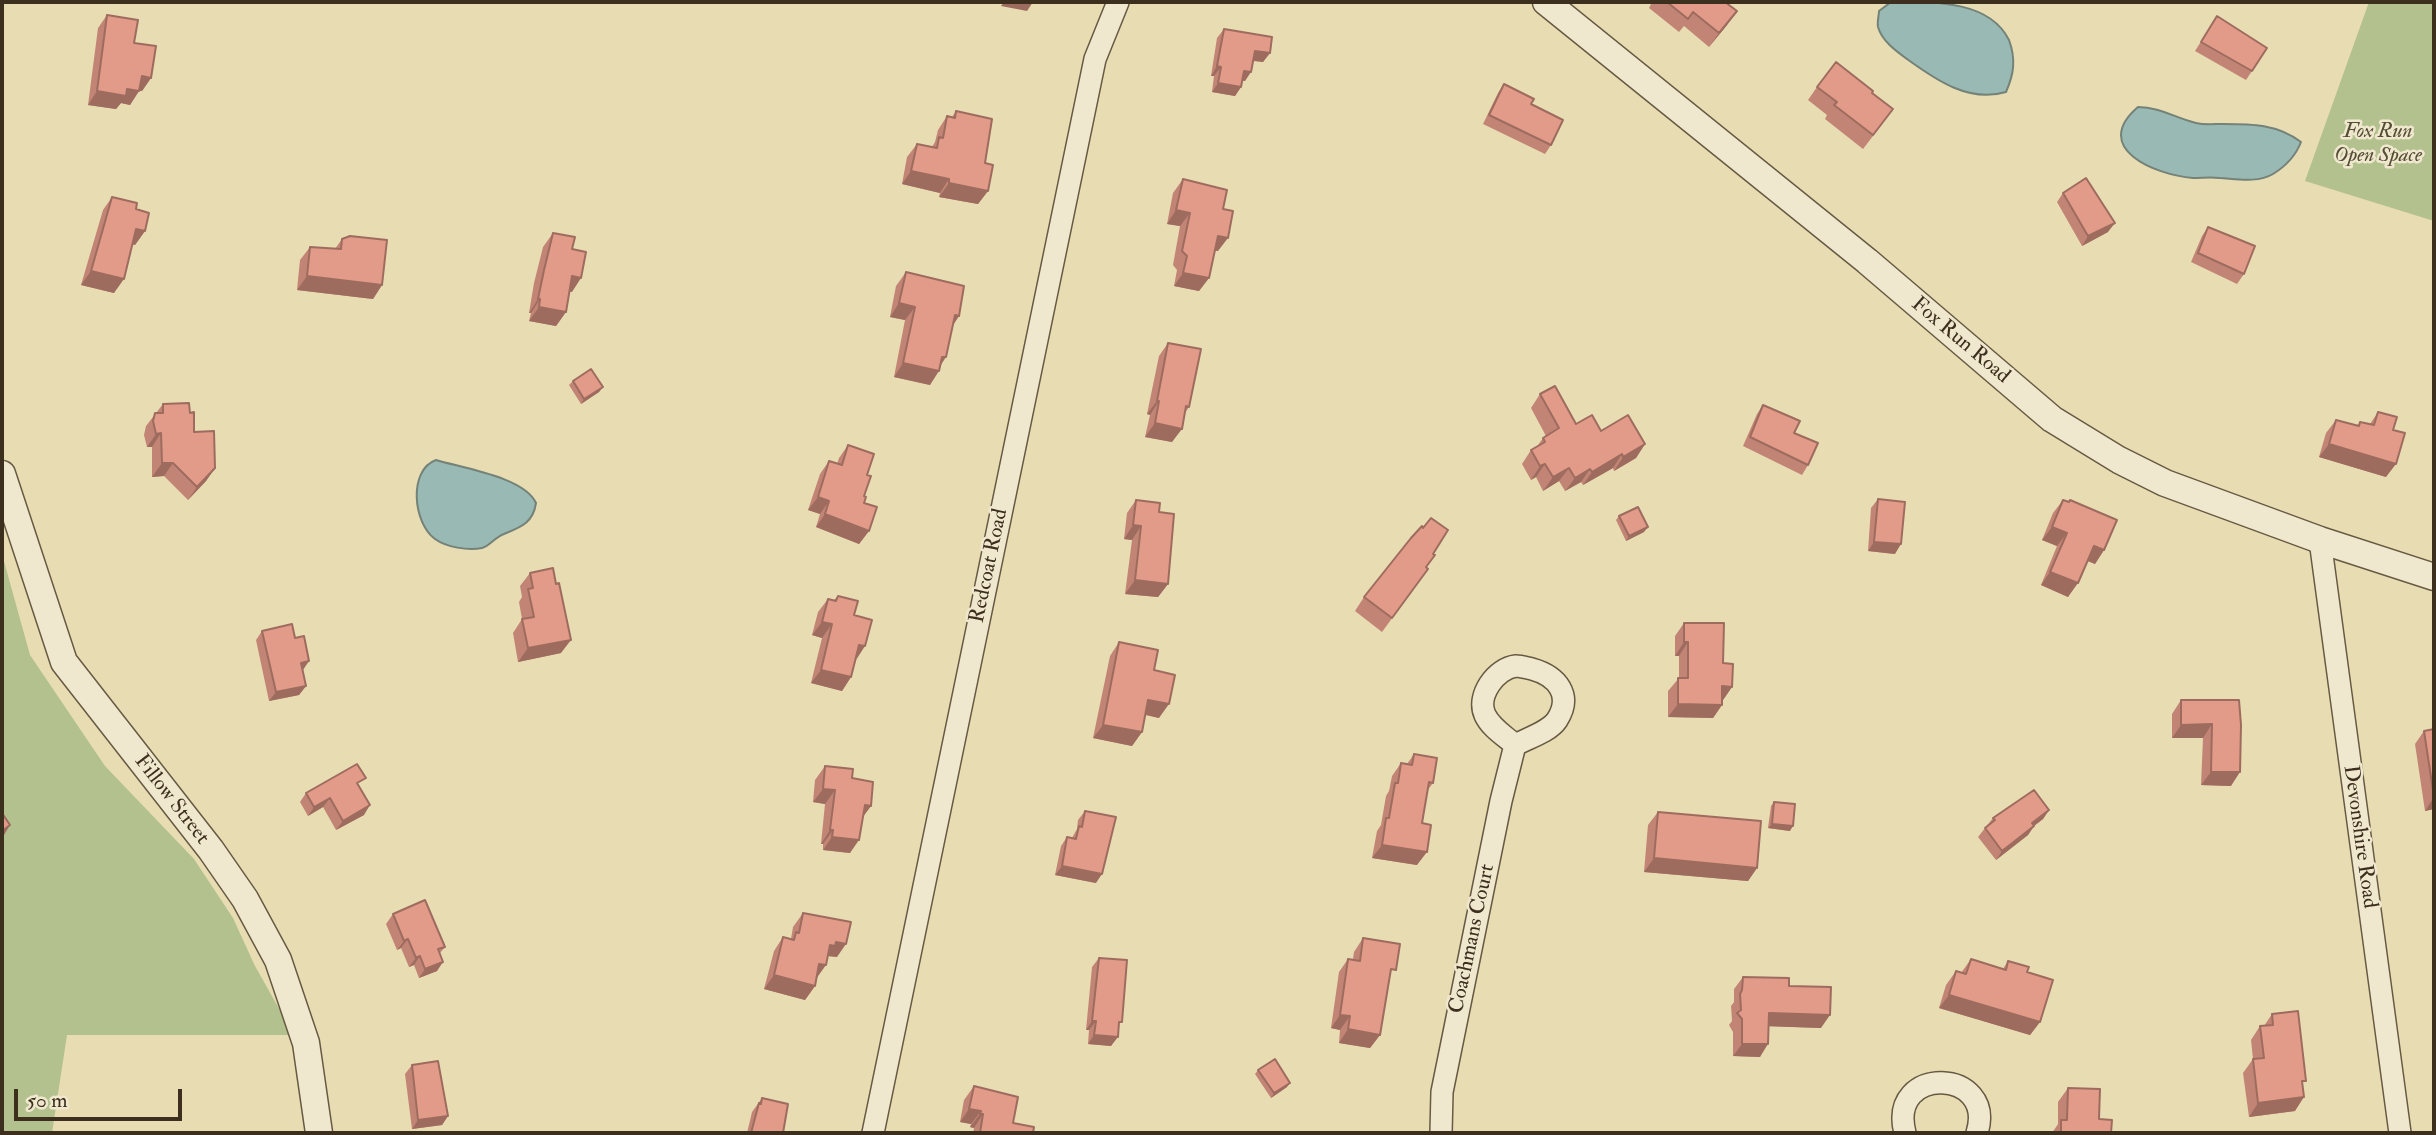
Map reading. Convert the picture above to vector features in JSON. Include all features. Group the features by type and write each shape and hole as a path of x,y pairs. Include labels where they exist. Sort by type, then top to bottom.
{"street":[{"name":"Redcoat Road","path":"873,1133 1095,59 1118,2"},
{"name":"Fox Run Road","path":"1546,2 1867,261 2052,419 2119,460 2165,483 2320,540 2434,578"},
{"name":"Fillow Street","path":"2,474 64,662 211,850 245,899 278,960 306,1043 319,1133"},
{"name":"Devonshire Road","path":"2320,540 2400,1133"},
{"name":"Coachmans Court","path":"1441,1133 1442,1091 1515,745"},
{"path":"1905,1133 1903,1116 1908,1099 1921,1087 1938,1082 1955,1084 1969,1094 1978,1109 1977,1133"}],"green space":[{"name":"Fox Run Open Space","path":"2369,2 2434,2 2434,221 2305,181"},
{"path":"2,554 30,655 105,766 194,859 233,918 255,966 294,1035 67,1035 52,1133 2,1133"}],"water":[{"path":"1891,2 1942,3 1974,10 1988,17 2000,27 2009,40 2013,54 2011,79 2006,92 1992,95 1966,92 1941,82 1898,53 1886,41 1878,27 1879,11"},
{"path":"2138,107 2153,109 2199,124 2264,126 2301,142 2286,164 2261,179 2178,176 2146,165 2124,147 2121,135 2125,122"},
{"path":"436,460 491,475 519,486 536,503 529,520 482,548 464,549 435,539 422,521 417,497 421,474"}],"building":[{"path":"1667,2 1725,2 1737,11 1719,33 1693,12 1688,19"},
{"path":"107,15 138,20 134,43 156,46 151,78 142,76 139,91 127,89 126,96 97,91"},
{"path":"2217,16 2267,48 2252,71 2201,42"},
{"path":"1224,29 1272,37 1270,53 1255,51 1251,72 1244,71 1241,87 1218,83 1221,67 1217,66"},
{"path":"1836,62 1893,109 1873,135 1834,105 1837,102 1817,87"},
{"path":"1504,84 1534,99 1531,104 1563,120 1551,145 1489,115"},
{"path":"956,111 992,119 985,163 993,165 988,191 911,171 917,144 937,148 939,137 943,138 947,116 955,118"},
{"path":"2086,178 2115,223 2088,236 2063,193"},
{"path":"1183,179 1227,190 1223,209 1233,211 1228,238 1218,236 1209,278 1183,273 1187,256 1182,251 1190,213 1176,210"},
{"path":"112,197 137,203 136,209 149,213 145,231 136,229 124,279 91,271"},
{"path":"2208,227 2255,246 2244,274 2198,253"},
{"path":"553,233 575,237 572,249 586,252 581,278 572,276 566,312 539,307 538,299"},
{"path":"350,236 387,240 382,285 307,276 310,247 341,249 342,239"},
{"path":"906,272 964,286 959,316 955,315 946,357 942,357 939,371 903,363 915,307 899,303"},
{"path":"1168,343 1201,349 1182,429 1155,423"},
{"path":"591,369 603,387 584,399 573,381"},
{"path":"1555,386 1576,424 1592,415 1601,431 1628,415 1645,444 1592,472 1590,469 1575,478 1569,468 1553,477 1545,464 1540,466 1531,450 1545,442 1543,438 1559,428 1540,394"},
{"path":"189,403 190,413 194,412 194,432 214,431 215,468 197,487 173,463 162,463 161,433 156,434 153,421 155,413 163,413 163,404"},
{"path":"1763,405 1800,421 1794,433 1818,443 1808,465 1750,437"},
{"path":"2378,412 2397,417 2393,430 2405,433 2396,464 2329,444 2336,420 2359,426 2360,422 2374,425"},
{"path":"848,445 874,454 867,475 871,476 864,496 864,503 877,507 869,531 825,514 829,501 818,497 829,461 842,465"},
{"path":"1878,499 1905,502 1901,544 1874,542"},
{"path":"1136,500 1160,503 1159,512 1174,514 1168,584 1135,580 1141,526 1133,525"},
{"path":"2063,500 2070,500 2117,520 2104,550 2094,546 2078,583 2050,572 2067,533 2052,527"},
{"path":"1638,507 1648,527 1629,536 1619,516"},
{"path":"1431,518 1448,530 1426,567 1428,569 1392,618 1364,597 1411,538"},
{"path":"553,568 556,584 559,583 571,640 528,648 522,619 534,617 528,589 533,588 530,573"},
{"path":"838,596 858,601 854,615 872,620 865,646 859,645 851,677 821,670 832,624 822,622 828,599 836,601"},
{"path":"1684,623 1724,623 1723,663 1733,664 1732,687 1722,686 1722,705 1678,704 1678,678 1688,678 1688,642 1684,642"},
{"path":"292,624 295,638 304,636 309,661 301,663 306,686 276,692 262,631"},
{"path":"1119,642 1158,650 1154,670 1175,675 1169,704 1148,700 1142,732 1103,725"},
{"path":"2181,700 2239,700 2240,772 2211,772 2212,724 2181,725"},
{"path":"2434,729 2434,797 2424,731"},
{"path":"1414,754 1437,758 1433,783 1429,782 1422,823 1431,825 1427,852 1382,845 1386,818 1389,818 1401,763 1412,765"},
{"path":"357,764 366,778 357,783 370,805 343,821 330,798 314,807 306,793"},
{"path":"825,766 853,769 852,778 873,782 871,806 865,805 859,840 832,837 833,830 830,830 835,790 823,789"},
{"path":"2034,790 2049,810 2032,823 2034,826 2002,851 1985,828 1995,820 1993,818"},
{"path":"1774,802 1795,804 1793,826 1772,824"},
{"path":"1085,811 1116,817 1102,874 1062,866 1067,837 1076,839"},
{"path":"1658,812 1761,821 1757,868 1654,858"},
{"path":"2,813 10,825 2,831"},
{"path":"425,900 445,947 438,949 443,962 425,969 420,956 416,958 408,939 404,941 393,914"},
{"path":"803,913 851,922 846,944 836,942 835,946 830,945 826,965 819,964 815,986 774,975 783,937 794,940 796,932 799,933"},
{"path":"1363,938 1400,944 1396,970 1391,969 1380,1035 1348,1029 1350,1016 1340,1015 1348,959 1360,961"},
{"path":"1099,958 1127,960 1122,1022 1119,1022 1118,1037 1094,1035 1096,1021 1092,1021"},
{"path":"1971,959 2006,970 2008,961 2029,967 2027,972 2053,980 2040,1022 1949,995 1956,971 1966,974"},
{"path":"1743,977 1789,978 1789,986 1831,987 1830,1015 1769,1013 1768,1044 1742,1044 1742,1019 1737,1013 1741,1010"},
{"path":"2298,1011 2306,1081 2302,1081 2304,1097 2258,1103 2253,1059 2264,1058 2260,1026 2273,1025 2272,1014"},
{"path":"1275,1059 1290,1083 1274,1093 1258,1070"},
{"path":"438,1061 448,1116 418,1120 412,1065"},
{"path":"974,1086 1018,1097 1013,1123 1034,1127 1033,1133 980,1133 983,1114 980,1114 981,1111 969,1109"},
{"path":"2068,1088 2100,1089 2099,1119 2112,1120 2111,1133 2061,1133 2061,1120 2067,1120"},
{"path":"762,1098 788,1104 783,1133 751,1133"}]}
